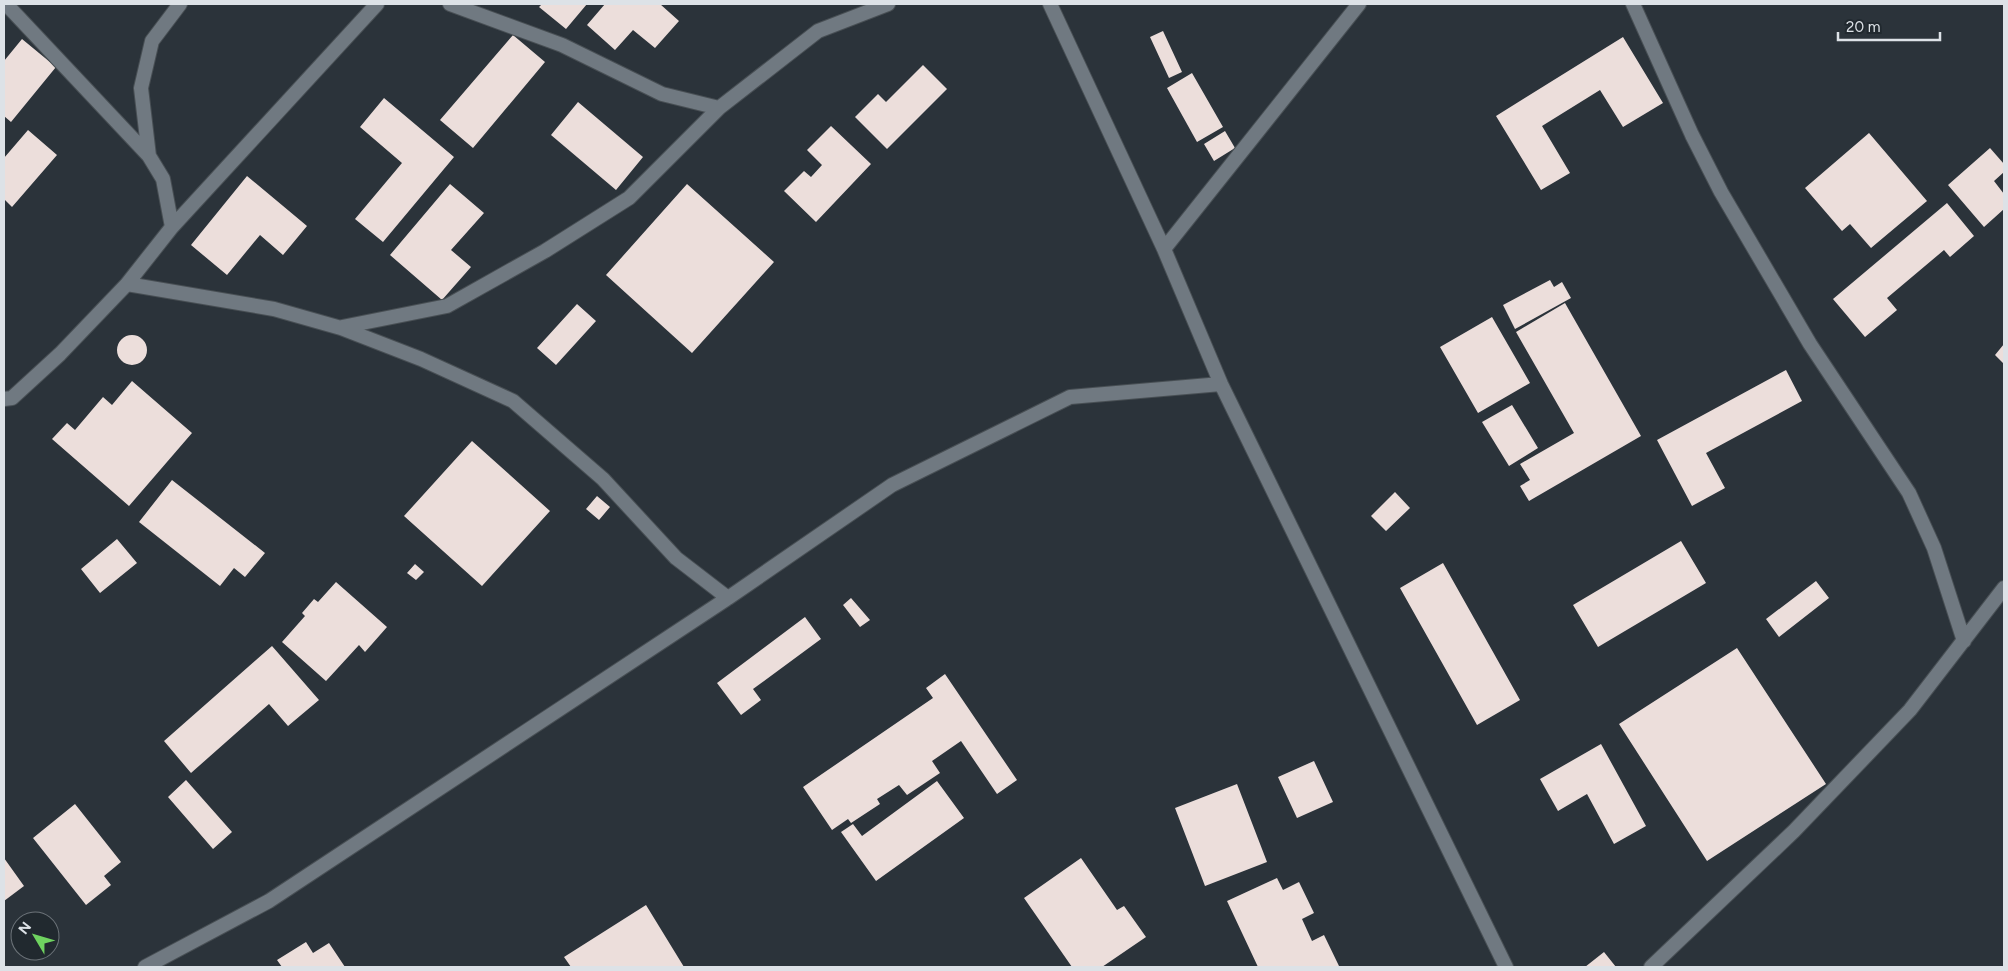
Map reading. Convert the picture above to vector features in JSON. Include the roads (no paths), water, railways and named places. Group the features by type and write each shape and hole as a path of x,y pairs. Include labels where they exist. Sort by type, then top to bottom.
{"street":[{"path":"6,4 149,156 163,178 172,227"},
{"path":"149,156 141,88 152,41 180,4"},
{"path":"4,400 12,398 60,354 127,284 172,227 377,4"},
{"path":"450,4 562,45 662,94 720,108"},
{"path":"341,328 447,306 545,251 630,198 720,108 818,31 888,4"},
{"path":"1050,4 1164,249 1221,384 1506,967"},
{"path":"1164,249 1360,4"},
{"path":"1633,4 1692,135 1721,192 1810,344 1909,493 1920,514 1934,548 1964,640"},
{"path":"127,284 274,309 341,328 420,359 514,401 603,480 676,558 728,598"},
{"path":"145,967 269,901 728,598 892,485 1070,397 1221,384"},
{"path":"1651,967 1801,824 1910,710 2004,588"}]}
